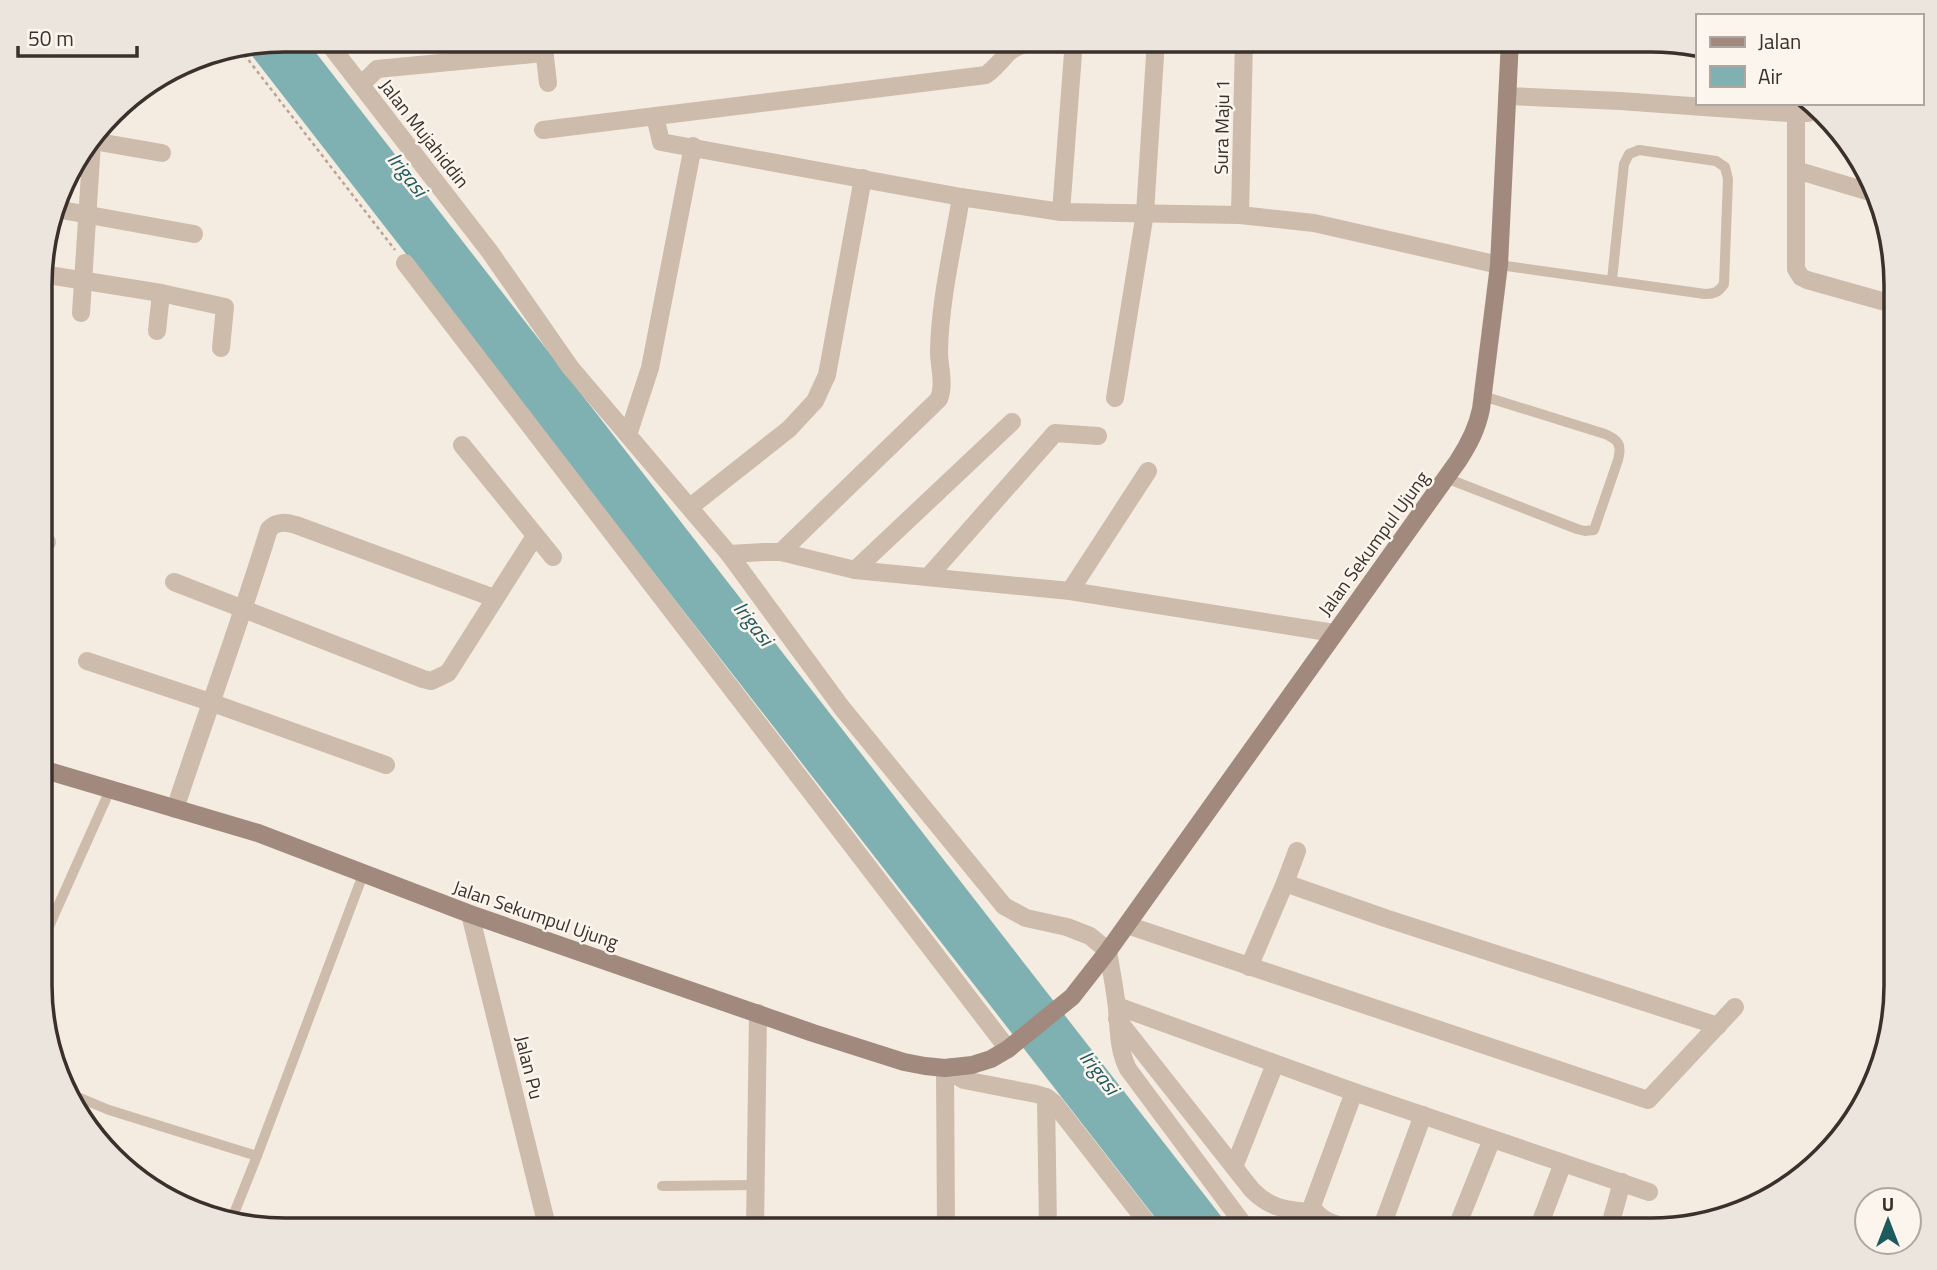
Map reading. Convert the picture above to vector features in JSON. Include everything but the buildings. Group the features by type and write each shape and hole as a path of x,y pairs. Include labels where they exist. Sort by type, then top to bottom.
{"main road":[{"name":"Jalan Sekumpul Ujung","path":"52,772 258,833 470,914 904,1062 948,1068 991,1059 1012,1047 1072,997 1108,951 1473,437 1483,396 1499,265 1509,52"}],"street":[{"name":"Jalan Mujahiddin","path":"335,52 490,251 570,367 729,554 842,708 1004,906 1026,918 1068,927 1090,936 1108,951"},
{"path":"361,85 377,69 506,52"},
{"path":"545,52 548,83"},
{"path":"542,130 986,75 1010,52"},
{"path":"1061,212 1072,52"},
{"path":"1115,398 1144,213 1155,52"},
{"name":"Sura Maju 1","path":"1240,215 1244,52"},
{"path":"1507,96 1806,111"},
{"path":"1808,113 1796,170 1796,269 1801,277 1884,301"},
{"path":"655,116 661,142 961,197 1061,212 1240,215 1314,223 1499,265"},
{"path":"101,143 162,153"},
{"path":"628,435 650,368 693,146"},
{"path":"80,313 91,157"},
{"path":"1796,170 1864,190"},
{"path":"690,507 789,429 815,401 827,374 863,178"},
{"path":"781,552 939,399 942,380 939,353 941,328 961,197"},
{"path":"65,210 194,234"},
{"path":"405,263 1012,1047"},
{"path":"53,276 160,293 225,307 221,348"},
{"path":"157,331 160,293"},
{"path":"855,570 1012,422"},
{"path":"929,576 1055,433 1098,436"},
{"path":"462,445 553,557"},
{"path":"1070,591 1148,471"},
{"path":"175,809 270,529 274,525 285,522 494,598"},
{"path":"174,582 431,681 448,673 536,536"},
{"path":"729,554 781,552 855,570 1070,591 1335,634"},
{"path":"87,661 386,765"},
{"path":"1249,967 1297,850"},
{"path":"1285,883 1717,1026"},
{"name":"Jalan Pu","path":"470,914 545,1218"},
{"path":"1127,925 1648,1100 1735,1007"},
{"path":"1108,951 1121,1056 1238,1217"},
{"path":"756,1218 758,1013"},
{"path":"1117,1013 1649,1192"},
{"path":"1117,1013 1252,1190 1274,1207 1316,1213"},
{"path":"1234,1167 1275,1064"},
{"path":"948,1068 964,1080 1046,1097 1054,1103 1143,1217"},
{"path":"946,1218 948,1068"},
{"path":"1320,1217 1312,1206 1354,1092"},
{"path":"1046,1097 1048,1217"},
{"path":"1385,1217 1423,1115"},
{"path":"1461,1217 1492,1139"},
{"path":"1543,1217 1563,1163"},
{"path":"1612,1217 1622,1182"}],"lane":[{"path":"1499,265 1705,295 1714,294 1724,284 1728,179 1725,167 1716,161 1639,150 1629,154 1624,164 1612,280"},
{"path":"1446,478 1577,529 1594,530 1621,448 1616,439 1483,396"},
{"path":"52,920 110,790"},
{"path":"235,1212 364,872"},
{"path":"83,1099 142,1121 257,1156"},
{"path":"662,1186 757,1185"}],"path":[{"path":"245,56 405,263"}],"water":[{"name":"Irigasi","path":"315,52 1222,1217 1155,1217 251,55"}]}
